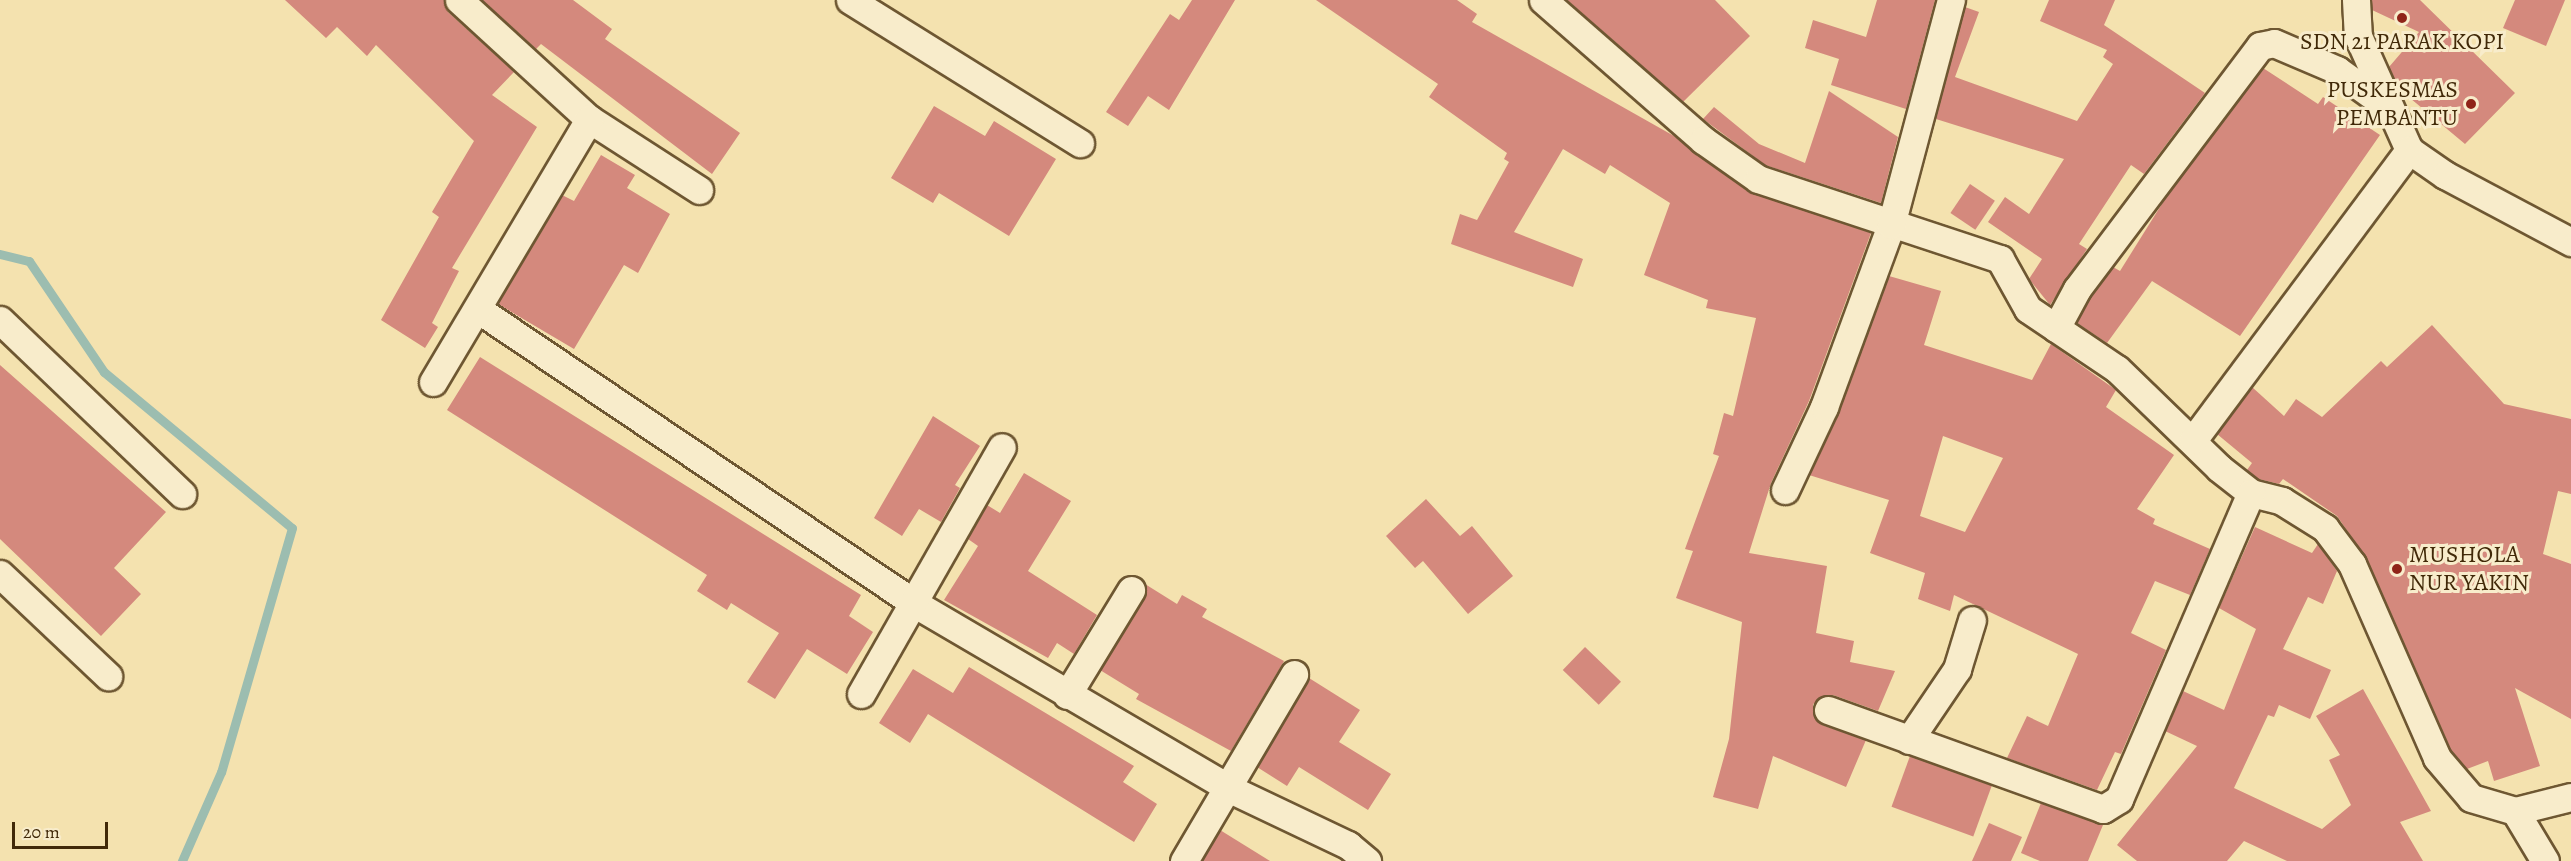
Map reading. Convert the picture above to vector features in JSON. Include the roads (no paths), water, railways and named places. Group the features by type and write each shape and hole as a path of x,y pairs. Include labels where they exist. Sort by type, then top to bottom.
{"street":[{"path":"459,0 589,119 699,190"},
{"path":"850,0 1080,143"},
{"path":"1543,0 1703,140 1758,179 1891,225 1994,255 2028,309 2117,369 2251,493 2282,501 2325,528 2352,564 2437,758 2471,798 2515,811 2571,797"},
{"path":"1785,490 1824,407 1891,225 1951,0"},
{"path":"2356,0 2358,36 2387,106 2409,150 2445,176 2571,242"},
{"path":"2056,328 2077,289 2260,45 2274,43 2337,70 2387,106"},
{"path":"433,382 479,310 589,119"},
{"path":"2193,440 2409,150"},
{"path":"479,310 916,605 1230,789 1348,845 1367,861"},
{"path":"0,320 182,494"},
{"path":"861,694 916,605 1002,447"},
{"path":"1828,710 2078,804 2103,809 2119,800 2251,493"},
{"path":"0,574 108,676"},
{"path":"1068,695 1131,590"},
{"path":"1909,740 1957,669 1972,620"},
{"path":"1184,861 1230,789 1294,674"},
{"path":"2515,811 2545,861"}],"waterway":[{"path":"0,254 29,261 104,372 292,528 221,772 182,861"}],"place":[{"name":"SDN 21 PARAK KOPI","path":"2402,18"},
{"name":"PUSKESMAS PEMBANTU","path":"2471,104"},
{"name":"MUSHOLA NUR YAKIN","path":"2397,569"}]}
